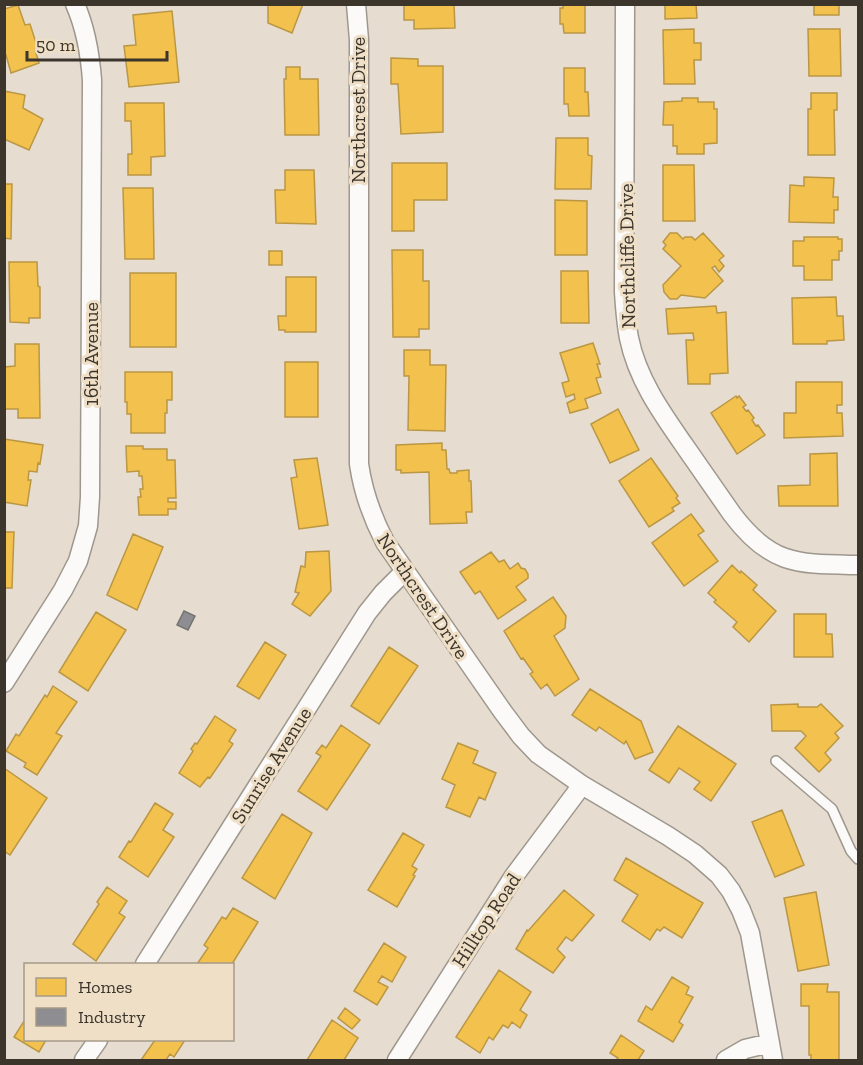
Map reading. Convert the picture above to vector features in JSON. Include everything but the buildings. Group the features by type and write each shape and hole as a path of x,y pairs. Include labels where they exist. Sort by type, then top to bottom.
{"street":[{"name":"16th Avenue","path":"4,683 63,590 78,561 88,526 92,80 87,38 75,4"},
{"name":"Northcrest Drive","path":"356,4 359,40 359,464 362,484 375,524 385,542 503,712 538,754 582,785 695,854 719,875 731,891 750,933 771,1052"},
{"name":"Northcliffe Drive","path":"625,4 624,292 625,316 636,364 660,411 738,522 758,544 794,561 858,565"},
{"name":"Sunrise Avenue","path":"146,963 367,613 405,571"},
{"name":"Hilltop Road","path":"397,1060 514,876 582,785"},
{"path":"84,1060 97,1041"},
{"path":"726,1060 745,1049 771,1052"}],"lane":[{"path":"776,760 832,809 851,851 858,859"}]}
